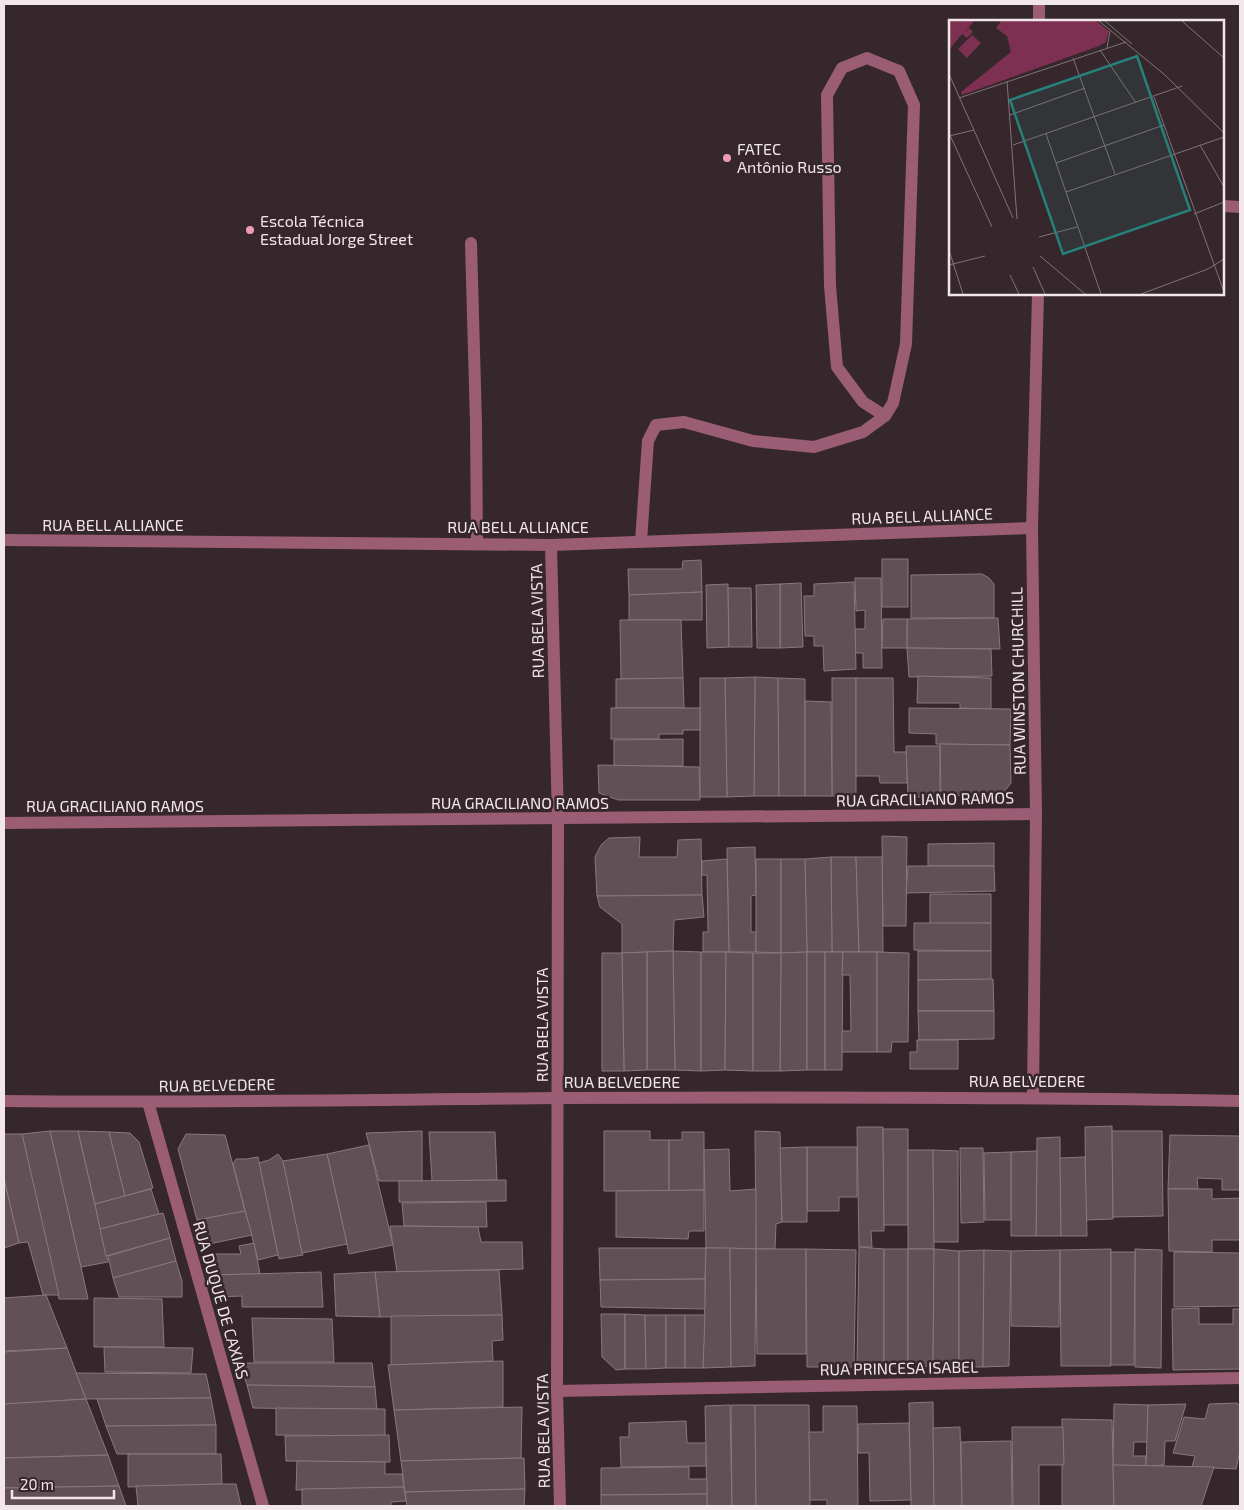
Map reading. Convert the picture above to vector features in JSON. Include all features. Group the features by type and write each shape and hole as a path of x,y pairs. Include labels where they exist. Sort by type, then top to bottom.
{"street":[{"path":"1039,4 1039,20"},
{"path":"641,541 648,441 656,425 684,422 753,441 814,448 863,432 885,416 893,402 906,344 914,105 899,71 867,58 842,68 827,95 830,286 836,368 863,402 885,416"},
{"path":"1224,206 1240,207"},
{"path":"471,243 477,544"},
{"name":"RUA WINSTON CHURCHILL","path":"1033,1097 1036,814 1032,528 1038,295"},
{"name":"RUA BELL ALLIANCE","path":"4,540 551,544 1032,528"},
{"name":"RUA BELA VISTA","path":"551,544 558,819 557,1391 560,1506"},
{"name":"RUA GRACILIANO RAMOS","path":"4,823 1036,814"},
{"name":"RUA BELVEDERE","path":"4,1101 148,1102 558,1098 1033,1097 1240,1101"},
{"name":"RUA DUQUE DE CAXIAS","path":"148,1102 263,1506"},
{"name":"RUA PRINCESA ISABEL","path":"557,1391 1240,1378"}],"building":[{"path":"882,559 908,559 908,607 882,607"},
{"path":"701,560 702,592 629,595 628,569 682,569 683,561"},
{"path":"982,574 994,584 994,618 911,618 911,575"},
{"path":"855,578 881,578 882,668 863,668 863,653 855,653 855,629 865,629 865,610 856,611"},
{"path":"854,582 856,669 824,671 823,646 814,646 814,636 805,636 804,596 814,596 814,584"},
{"path":"801,583 803,647 780,648 780,584"},
{"path":"728,584 729,647 707,648 706,585"},
{"path":"780,584 780,648 757,648 756,585"},
{"path":"728,588 751,588 752,647 729,647"},
{"path":"702,592 702,620 629,620 629,595"},
{"path":"998,618 1000,649 907,648 907,619"},
{"path":"883,619 907,619 907,648 882,648"},
{"path":"620,620 681,620 683,678 621,679"},
{"path":"907,648 991,649 992,676 909,677"},
{"path":"918,676 991,678 991,709 960,708 960,703 917,703"},
{"path":"755,677 778,678 779,796 754,796"},
{"path":"755,677 754,796 727,797 725,678"},
{"path":"683,678 684,708 616,708 616,679"},
{"path":"700,678 725,678 727,797 700,797"},
{"path":"778,678 805,679 805,796 779,796"},
{"path":"832,678 856,678 856,796 832,796"},
{"path":"856,678 893,678 894,752 907,752 907,783 880,783 879,776 856,776"},
{"path":"805,701 831,702 832,796 805,796"},
{"path":"611,708 700,708 700,730 683,730 683,734 659,734 659,739 611,739"},
{"path":"909,708 1011,709 1010,745 936,744 936,734 909,733"},
{"path":"683,739 683,766 614,766 614,740"},
{"path":"940,744 1010,745 1011,783 1000,797 941,795"},
{"path":"906,746 940,746 940,797 908,797"},
{"path":"598,765 699,767 700,800 618,800 599,793"},
{"path":"882,836 907,837 906,926 883,926"},
{"path":"640,837 639,857 677,857 678,840 701,839 702,895 597,896 595,857 601,845 609,838"},
{"path":"994,843 994,866 928,866 928,844"},
{"path":"755,847 756,895 751,896 751,932 756,932 756,952 729,952 727,848"},
{"path":"831,857 856,857 859,952 832,952"},
{"path":"831,857 832,952 807,952 805,859"},
{"path":"856,857 882,857 883,952 859,952"},
{"path":"727,859 729,952 703,952 703,932 708,932 707,875 702,875 702,861"},
{"path":"756,859 781,859 781,953 756,952"},
{"path":"781,859 805,859 807,952 781,953"},
{"path":"908,866 994,866 995,891 906,893"},
{"path":"930,894 991,894 991,923 930,924"},
{"path":"702,895 704,917 674,920 673,951 622,953 622,924 600,907 597,896"},
{"path":"914,923 991,923 991,951 914,950"},
{"path":"673,951 701,952 701,1071 675,1070"},
{"path":"673,951 675,1070 647,1070 647,952"},
{"path":"918,951 991,951 991,980 918,980"},
{"path":"647,952 647,1070 624,1071 622,953"},
{"path":"701,952 726,952 725,1070 701,1071"},
{"path":"726,952 753,953 753,1071 725,1070"},
{"path":"807,952 807,1070 780,1071 781,953"},
{"path":"807,952 825,952 825,1070 807,1070"},
{"path":"825,952 843,952 842,1070 825,1070"},
{"path":"843,952 877,952 877,1052 842,1052 842,1031 851,1031 850,975 842,975"},
{"path":"877,952 909,953 908,1042 892,1042 891,1052 877,1052"},
{"path":"602,953 622,953 624,1071 602,1071"},
{"path":"753,953 781,953 780,1071 753,1071"},
{"path":"993,979 994,1011 918,1011 918,980"},
{"path":"918,1011 994,1011 994,1039 919,1040"},
{"path":"917,1040 958,1040 958,1069 910,1069 910,1052 917,1052"},
{"path":"1112,1126 1113,1219 1086,1220 1085,1127"},
{"path":"857,1127 883,1127 884,1231 871,1231 872,1247 859,1247"},
{"path":"883,1129 908,1129 908,1225 884,1225"},
{"path":"50,1131 88,1299 59,1299 22,1134"},
{"path":"50,1131 78,1131 108,1262 81,1267"},
{"path":"78,1131 109,1132 125,1196 95,1204"},
{"path":"422,1131 422,1181 379,1181 366,1133"},
{"path":"604,1131 650,1131 650,1140 669,1140 669,1191 604,1191"},
{"path":"755,1131 780,1132 782,1222 776,1224 775,1249 756,1249"},
{"path":"1112,1131 1162,1131 1163,1216 1113,1217"},
{"path":"109,1132 130,1133 139,1142 153,1188 125,1196"},
{"path":"429,1132 495,1132 497,1180 432,1181"},
{"path":"682,1132 704,1132 704,1190 669,1191 669,1140 682,1140"},
{"path":"4,1134 22,1134 59,1295 43,1295 28,1242 19,1243 4,1179"},
{"path":"186,1134 225,1135 245,1211 197,1220 178,1149"},
{"path":"1170,1135 1240,1136 1240,1190 1222,1190 1222,1179 1197,1178 1198,1189 1168,1189"},
{"path":"1060,1137 1061,1236 1036,1236 1037,1138"},
{"path":"369,1145 393,1245 349,1254 327,1154"},
{"path":"807,1147 857,1147 857,1197 839,1197 839,1211 807,1211"},
{"path":"807,1147 807,1222 782,1222 780,1148"},
{"path":"960,1148 983,1148 984,1222 961,1223"},
{"path":"729,1149 730,1191 756,1189 756,1249 706,1248 704,1150"},
{"path":"908,1150 933,1150 934,1249 908,1249"},
{"path":"933,1150 958,1151 958,1242 934,1242"},
{"path":"1037,1151 1036,1236 1011,1236 1011,1152"},
{"path":"1011,1152 1011,1220 985,1220 984,1153"},
{"path":"278,1154 283,1161 303,1255 279,1259 259,1163 269,1160"},
{"path":"327,1154 347,1244 302,1253 283,1161"},
{"path":"258,1157 278,1255 258,1260 233,1164 236,1159"},
{"path":"1085,1157 1087,1236 1061,1236 1060,1158"},
{"path":"4,1179 19,1243 4,1248"},
{"path":"506,1180 506,1201 399,1202 399,1181"},
{"path":"151,1189 159,1214 100,1229 95,1204"},
{"path":"1168,1189 1212,1189 1212,1199 1240,1198 1240,1240 1212,1240 1212,1252 1169,1251"},
{"path":"704,1190 704,1231 689,1231 688,1239 616,1237 616,1191"},
{"path":"486,1202 487,1227 404,1226 402,1203"},
{"path":"245,1211 252,1235 204,1245 197,1220"},
{"path":"163,1213 170,1238 106,1256 100,1229"},
{"path":"390,1226 478,1227 481,1242 522,1242 523,1269 397,1272"},
{"path":"170,1238 176,1261 113,1278 108,1256"},
{"path":"254,1243 260,1274 210,1275 205,1254 241,1254 239,1246"},
{"path":"859,1247 884,1249 884,1366 857,1366"},
{"path":"599,1248 706,1248 705,1279 600,1280"},
{"path":"706,1248 730,1248 731,1367 703,1368"},
{"path":"730,1248 756,1249 755,1366 731,1367"},
{"path":"756,1249 806,1249 806,1354 757,1354"},
{"path":"806,1249 856,1250 854,1367 807,1367"},
{"path":"884,1249 908,1249 908,1367 884,1366"},
{"path":"908,1249 934,1249 933,1366 908,1367"},
{"path":"934,1249 959,1251 959,1367 933,1366"},
{"path":"1111,1249 1111,1366 1061,1366 1060,1250"},
{"path":"1135,1249 1162,1250 1161,1368 1135,1367"},
{"path":"984,1250 983,1367 959,1367 959,1251"},
{"path":"984,1250 1011,1251 1009,1366 983,1367"},
{"path":"1060,1250 1059,1327 1011,1326 1011,1251"},
{"path":"1111,1252 1135,1252 1134,1365 1111,1365"},
{"path":"1174,1252 1240,1253 1240,1306 1174,1307"},
{"path":"176,1261 182,1281 182,1297 119,1297 113,1278"},
{"path":"499,1270 502,1315 380,1317 375,1272"},
{"path":"321,1272 323,1307 242,1307 242,1296 218,1297 214,1275"},
{"path":"375,1272 380,1317 336,1316 334,1274"},
{"path":"705,1279 705,1309 601,1307 600,1280"},
{"path":"46,1295 67,1348 4,1351 4,1298"},
{"path":"94,1298 162,1299 164,1347 94,1347"},
{"path":"1199,1308 1199,1324 1233,1324 1233,1309 1240,1309 1240,1369 1173,1370 1172,1309"},
{"path":"601,1314 625,1314 625,1369 616,1370 602,1357"},
{"path":"625,1314 645,1315 646,1369 625,1369"},
{"path":"502,1315 503,1340 492,1341 493,1361 391,1365 391,1316"},
{"path":"645,1315 666,1315 666,1368 646,1369"},
{"path":"666,1315 685,1315 685,1368 666,1368"},
{"path":"685,1315 705,1315 703,1368 685,1368"},
{"path":"252,1318 332,1319 334,1362 254,1362"},
{"path":"104,1347 193,1348 191,1373 105,1372"},
{"path":"67,1348 86,1399 4,1404 4,1352"},
{"path":"503,1361 503,1407 394,1410 388,1365"},
{"path":"240,1363 372,1363 375,1387 247,1385"},
{"path":"76,1373 206,1374 211,1398 86,1399"},
{"path":"247,1385 375,1387 377,1410 253,1408"},
{"path":"211,1398 216,1425 106,1426 97,1399"},
{"path":"86,1399 108,1455 4,1458 4,1404"},
{"path":"933,1402 934,1506 911,1506 909,1403"},
{"path":"1237,1403 1240,1407 1240,1451 1236,1469 1192,1467 1195,1456 1173,1453 1184,1417 1205,1419 1209,1404"},
{"path":"1114,1404 1148,1405 1148,1442 1134,1442 1133,1456 1146,1456 1146,1466 1113,1465"},
{"path":"1186,1404 1175,1441 1165,1441 1164,1465 1146,1466 1148,1405"},
{"path":"730,1405 732,1506 707,1506 705,1406"},
{"path":"731,1405 755,1405 756,1506 732,1506"},
{"path":"755,1405 809,1405 810,1506 756,1506"},
{"path":"823,1406 857,1406 858,1506 827,1506 827,1500 810,1500 809,1432 823,1432"},
{"path":"522,1407 521,1458 401,1461 394,1410"},
{"path":"276,1408 385,1409 385,1436 276,1435"},
{"path":"1062,1419 1112,1420 1114,1506 1062,1506"},
{"path":"686,1421 687,1443 706,1443 706,1466 621,1467 620,1437 629,1437 629,1423"},
{"path":"909,1423 911,1500 870,1501 869,1453 858,1453 858,1424"},
{"path":"216,1425 216,1454 117,1454 106,1426"},
{"path":"960,1427 962,1506 934,1506 933,1428"},
{"path":"1012,1427 1063,1427 1064,1465 1039,1465 1039,1506 1013,1506"},
{"path":"389,1435 390,1462 286,1461 285,1436"},
{"path":"1011,1441 1012,1506 962,1506 961,1442"},
{"path":"128,1454 221,1454 222,1484 128,1487"},
{"path":"108,1455 119,1486 4,1488 4,1458"},
{"path":"524,1458 525,1489 405,1492 401,1461"},
{"path":"297,1461 385,1462 385,1474 402,1474 404,1487 296,1490"},
{"path":"1113,1465 1214,1467 1201,1506 1114,1506"},
{"path":"689,1467 689,1479 707,1479 707,1494 601,1495 601,1468"},
{"path":"236,1484 241,1506 138,1506 136,1486"},
{"path":"119,1486 126,1506 4,1506 4,1488"},
{"path":"404,1487 406,1501 391,1502 391,1506 302,1506 302,1489"},
{"path":"525,1489 524,1506 407,1506 405,1492"},
{"path":"707,1494 707,1506 601,1506 601,1495"}],"place":[{"name":"FATEC Antônio Russo","path":"727,158"},
{"name":"Escola Técnica Estadual Jorge Street","path":"250,230"}]}
